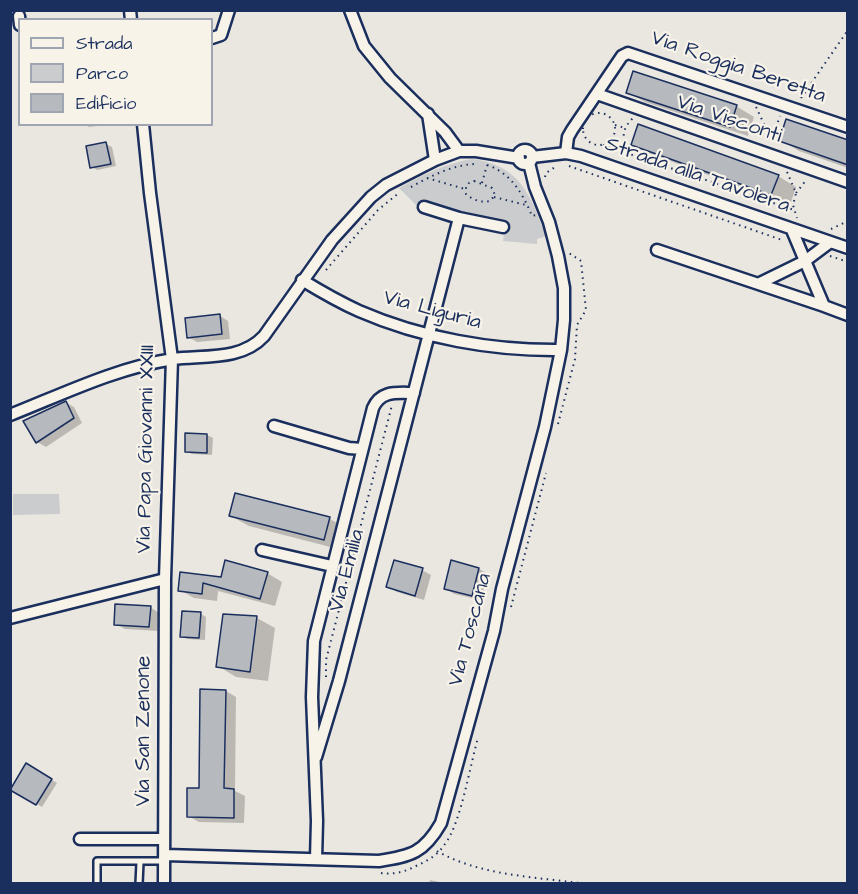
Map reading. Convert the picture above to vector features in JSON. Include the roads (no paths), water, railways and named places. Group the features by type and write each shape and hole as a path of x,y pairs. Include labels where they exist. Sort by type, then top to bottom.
{"street":[{"path":"213,38 221,35 229,10"},
{"path":"350,10 364,46 390,78 454,141 459,151"},
{"name":"Via Roggia Beretta","path":"563,161 568,137 572,130 622,56 632,52 848,127"},
{"name":"Via Visconti","path":"597,94 848,182"},
{"path":"428,114 435,160"},
{"name":"Via Papa Giovanni XXIII","path":"10,618 165,579 172,359 143,126"},
{"name":"Strada alla Tavolera","path":"10,415 79,386 128,370 172,359 237,353 257,344 332,240 370,197 396,180 435,160 459,151 563,161 581,156 848,248"},
{"name":"Via Toscana","path":"316,859 381,861 411,855 427,844 441,823 494,630 502,589 545,427 561,350 564,288 549,222 527,159"},
{"path":"424,207 459,218 503,227"},
{"name":"Via Emilia","path":"316,757 339,681 459,218"},
{"path":"792,230 824,306"},
{"path":"760,283 805,261 829,243"},
{"path":"657,250 760,283 848,315"},
{"name":"Via Liguria","path":"302,280 359,311 430,336 486,346 561,350"},
{"name":"Via Emilia","path":"316,859 316,757 312,698 314,641 376,400 380,396 391,393 414,393"},
{"path":"274,426 350,448 362,449"},
{"path":"262,550 332,566"},
{"name":"Via San Zenone","path":"164,884 165,579"},
{"path":"80,839 163,839"},
{"path":"165,858 316,859"}],"lane":[{"path":"97,884 97,861 140,862 165,858"},
{"path":"139,884 140,862"}]}
